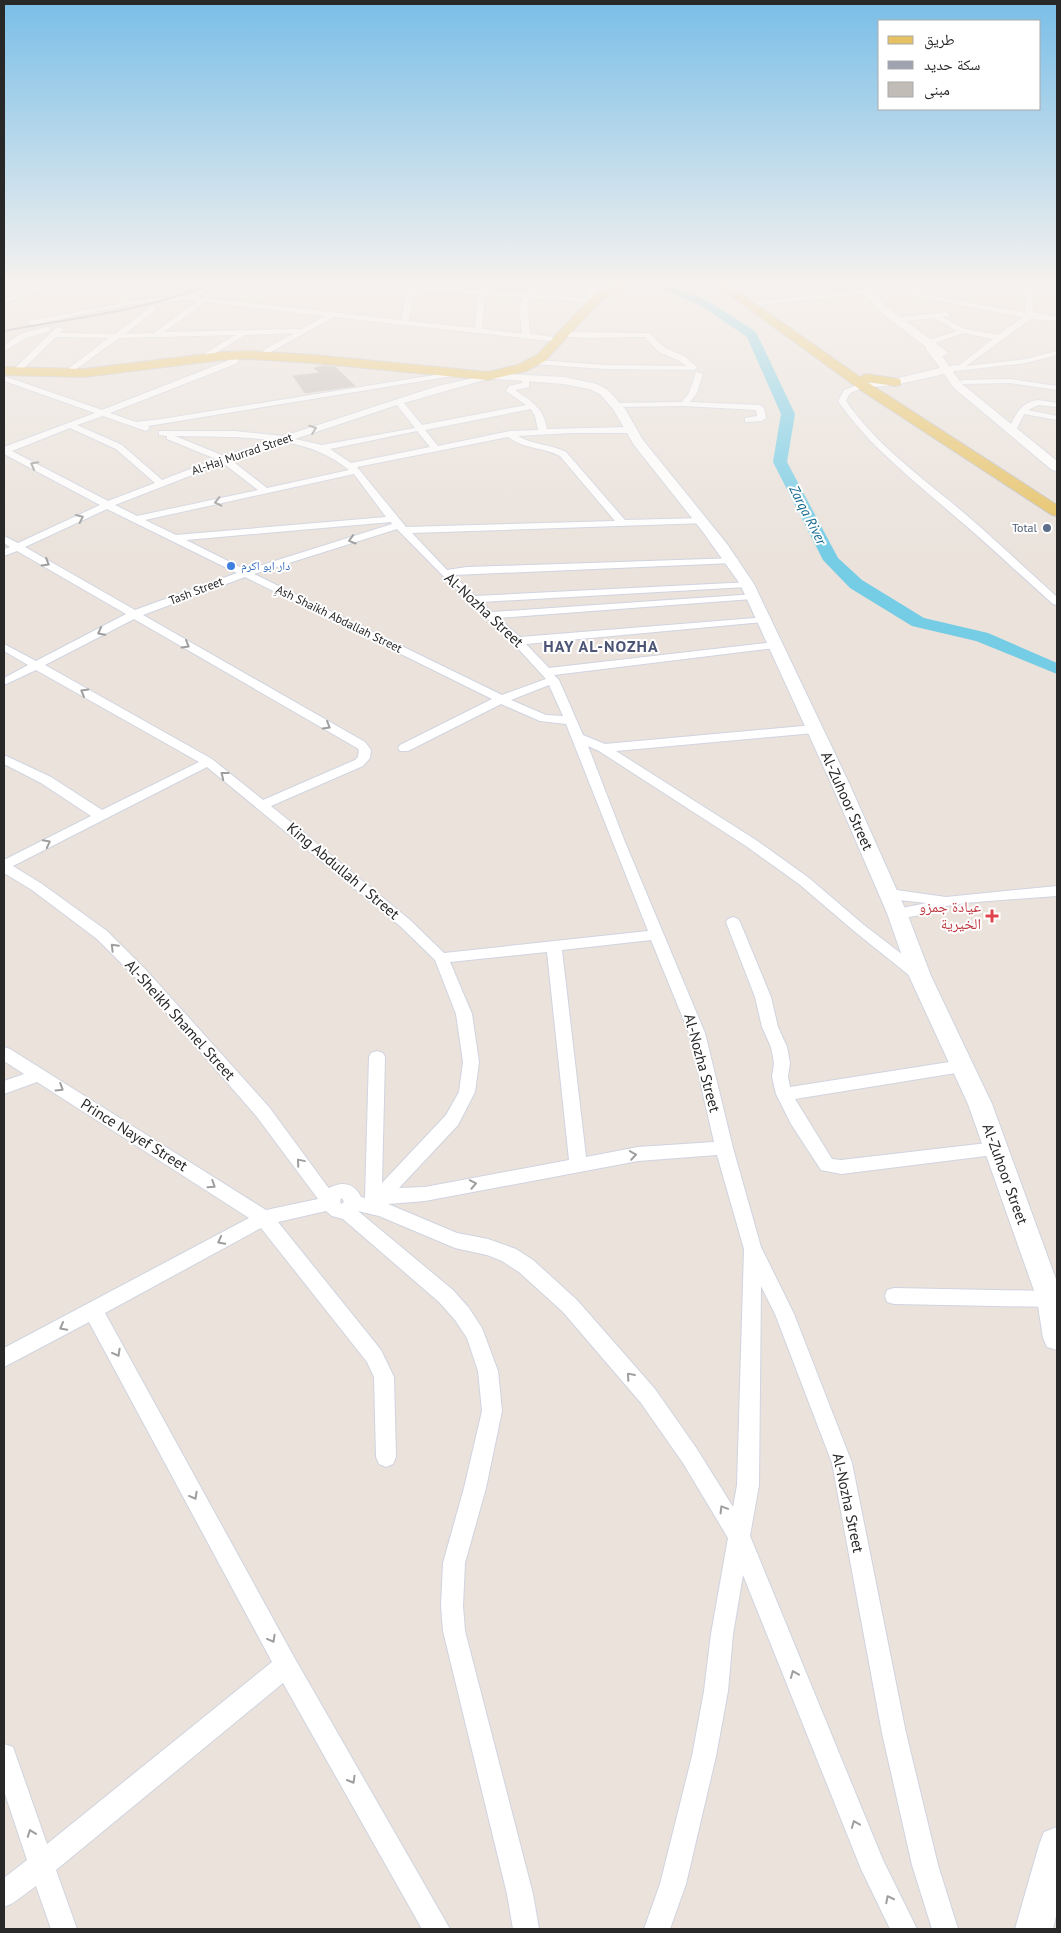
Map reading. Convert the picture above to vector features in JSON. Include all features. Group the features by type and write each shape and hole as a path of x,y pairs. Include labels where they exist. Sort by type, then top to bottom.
{"main road":[{"path":"488,374 496,375"},
{"name":"Al-Zuhoor Street","path":"496,375 503,374"},
{"name":"Al-Zuhoor Street","path":"543,374 604,392 615,404 629,430 733,560 750,590 889,894 920,976 980,1104 1050,1299 1057,1338"},
{"path":"861,374 1057,501"},
{"path":"862,374 1057,512"},
{"path":"878,385 934,374"},
{"path":"916,381 941,374"},
{"path":"958,374 962,386 982,406 1057,467"},
{"path":"878,385 916,381 962,386"},
{"path":"1034,1929 1057,1845"}],"street":[{"path":"4,450 200,374"},
{"path":"159,428 430,374"},
{"path":"531,374 526,385 512,388 510,392 533,406 542,418 544,431"},
{"path":"684,404 692,393 699,374"},
{"path":"4,375 101,412 137,424 159,428 224,459 266,491"},
{"name":"Al-Haj Murrad Street","path":"4,553 108,505 224,459 395,403 496,375"},
{"path":"962,386 1010,381 1057,388"},
{"path":"878,385 854,387 847,391 842,401 850,414 910,476 953,509 1057,602"},
{"path":"1012,430 1022,411 1028,406 1057,398"},
{"path":"1040,402 1057,405"},
{"path":"395,403 431,449"},
{"path":"615,404 684,404 760,408 762,418 748,420"},
{"path":"322,448 533,406"},
{"path":"1022,411 1057,418"},
{"path":"70,425 119,447 160,483"},
{"name":"Al-Nozha Street","path":"159,428 287,439 322,448 353,468 398,525 470,599 517,641 550,676 572,721 656,935 697,1033 724,1148 752,1247 784,1314 842,1463 894,1734 926,1865 945,1929"},
{"path":"137,519 266,491 431,449 510,434 544,431 629,430"},
{"path":"510,434 522,443 554,450 563,454 622,522"},
{"name":"ِِAsh Shaikh Abdallah Street","path":"4,450 108,505 502,699 544,718 572,721"},
{"path":"176,538 398,525 703,521"},
{"name":"Tash Street","path":"4,682 133,615 246,573 398,525"},
{"path":"4,539 361,745 365,750 364,758 359,763 262,805"},
{"path":"445,574 477,570 733,560"},
{"path":"470,599 750,590"},
{"path":"489,615 750,590"},
{"path":"517,641 763,618"},
{"path":"404,748 550,676 775,645"},
{"name":"King Abdullah I Street","path":"4,647 208,762 405,922 441,958 464,1014 471,1062 467,1092 452,1120 353,1201"},
{"path":"604,748 814,729"},
{"path":"578,737 604,748 751,843 796,875 920,976"},
{"path":"4,759 46,780 101,816"},
{"path":"4,866 208,762"},
{"name":"Al-Sheikh Shamel Street","path":"4,866 102,935 134,968 262,1112 321,1191 353,1201 366,1230 446,1296 462,1314 475,1334 488,1371 492,1411 475,1488 454,1563 452,1606 454,1631 520,1894 526,1929"},
{"path":"897,913 924,909 950,901 1057,891"},
{"path":"889,894 950,901"},
{"path":"734,922 762,997 770,1027 779,1047 782,1063 780,1077 784,1094 823,1160 831,1167 996,1149"},
{"path":"441,958 656,935"},
{"path":"554,947 578,1164"},
{"name":"Prince Nayef Street","path":"4,1053 264,1218 374,1356 384,1377 386,1457"},
{"path":"353,1201 377,1057"},
{"path":"784,1094 962,1066"},
{"path":"4,1088 38,1075"},
{"path":"4,1358 264,1218 353,1201 426,1194 638,1154 724,1148"},
{"path":"353,1201 382,1209 455,1240 494,1249 526,1266 570,1306 648,1396 690,1456 739,1536 874,1870 904,1929"},
{"path":"657,1929 673,1884 704,1756 716,1691 722,1634 748,1485 751,1396 752,1247"},
{"path":"894,1296 1050,1299"},
{"path":"93,1310 286,1665 437,1929"},
{"path":"4,1894 286,1665"},
{"path":"4,1756 64,1929"}],"building":[{"path":"343,374 355,386 305,393 293,376"}],"waterway":[{"name":"Zarqa River","path":"770,374 788,414 780,462 831,560 856,584 918,622 982,637 1057,669"}],"place":[{"name":"Total","path":"1047,528"},
{"name":"دار ابو اكرم","path":"231,566"},
{"name":"عيادة جمزو الخيرية","path":"992,916"}],"district":[{"name":"HAY AL-NOZHA","path":"601,646"}]}
